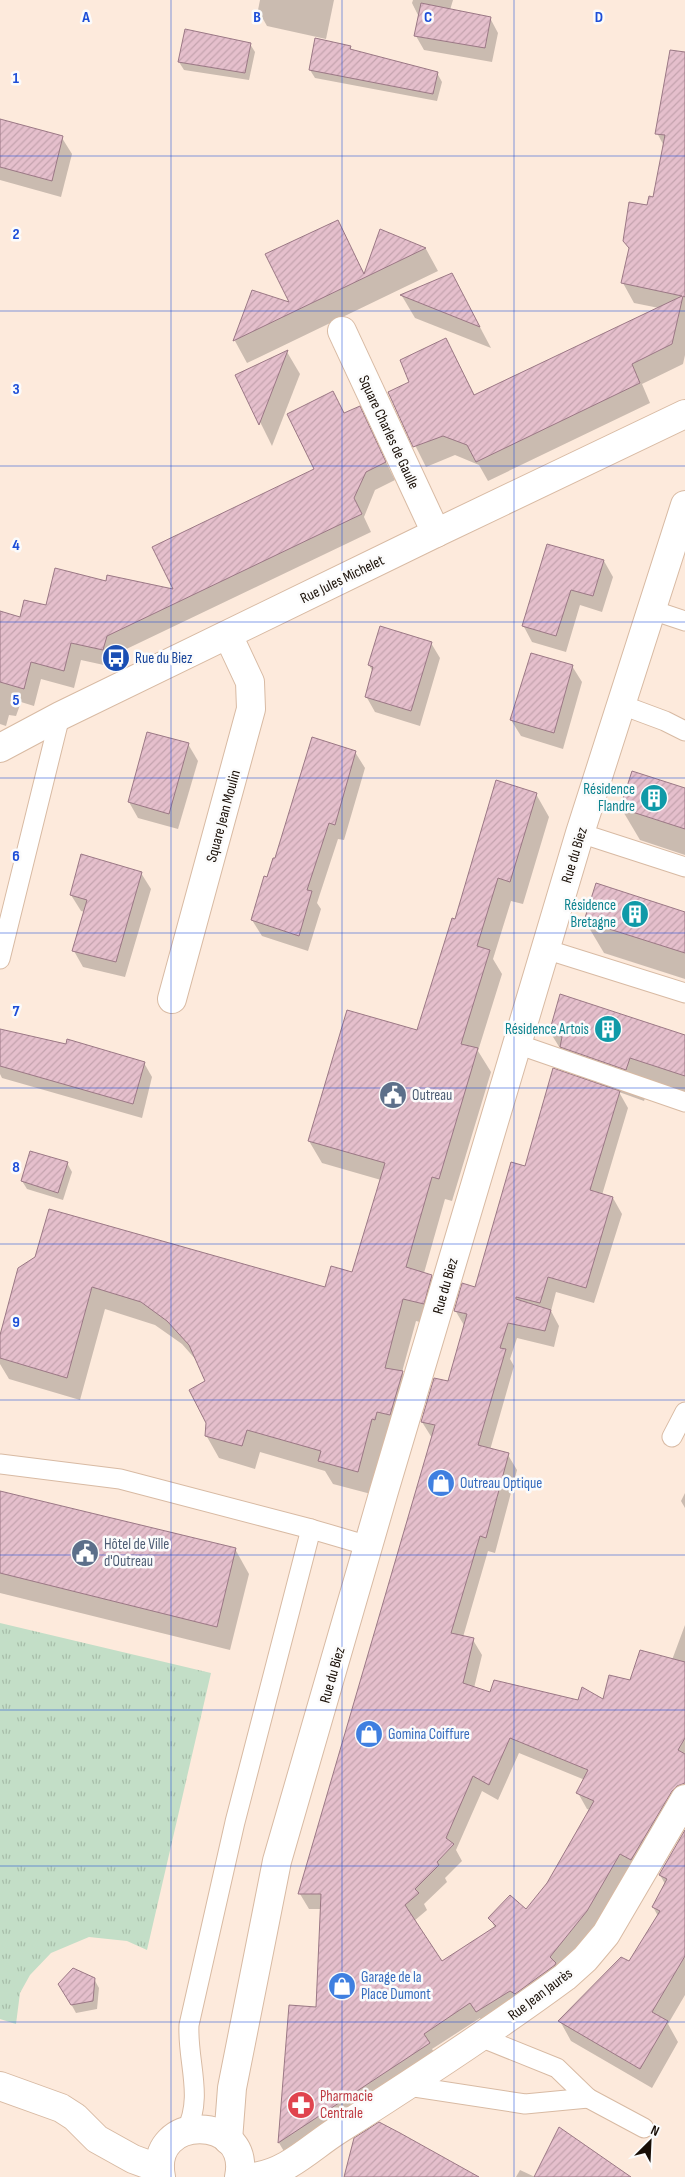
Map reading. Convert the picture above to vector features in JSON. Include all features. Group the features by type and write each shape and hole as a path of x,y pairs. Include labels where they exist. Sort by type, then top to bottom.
{"street":[{"name":"Square Charles de Gaulle","path":"342,331 436,533"},
{"name":"Rue Jules Michelet","path":"0,748 60,716 685,414"},
{"name":"Rue du Biez","path":"228,2140 229,2111 235,2074 278,1861 580,833 685,506"},
{"name":"Square Jean Moulin","path":"172,999 251,709 250,682 228,635"},
{"name":"Rue Jean Jaurès","path":"253,2177 265,2175 288,2166 336,2131 408,2086 565,1977 606,1934 685,1800"},
{"path":"0,2086 61,2108 75,2117 97,2139 161,2173 161,2159 167,2145 177,2135 186,2130 206,2128 216,2131 228,2140 238,2158 239,2177"}],"lane":[{"path":"652,610 685,621"},
{"path":"622,705 665,720 685,731"},
{"path":"0,959 60,716"},
{"path":"580,833 685,866"},
{"path":"545,950 685,993"},
{"path":"517,1044 685,1102"},
{"path":"672,1437 685,1412"},
{"path":"0,1464 120,1479 369,1546"},
{"path":"186,2130 193,2117 195,2101 188,2040 189,2025 235,1822 311,1529"},
{"path":"480,2037 557,2068 588,2098 644,2128"},
{"path":"408,2086 525,2104 588,2098"}],"green space":[{"path":"0,1623 211,1673 147,1950 127,1941 89,1937 51,1953 30,1975 20,1993 16,2024 0,2019"}],"building":[{"path":"421,3 491,17 485,48 414,36"},
{"path":"185,29 251,43 245,73 178,62"},
{"path":"315,38 351,46 350,49 438,72 433,94 309,70"},
{"path":"670,50 685,52 685,297 683,296 672,344 632,364 640,383 476,462 467,445 443,436 413,447 388,392 409,382 400,360 446,338 474,395 682,296 621,283 629,248 623,241 629,202 647,205 649,196 653,197 665,135 655,134"},
{"path":"0,119 63,136 52,181 0,167"},
{"path":"338,220 364,274 380,229 426,248 233,341 252,290 289,302 265,254"},
{"path":"452,273 480,327 400,295"},
{"path":"288,350 259,425 235,375"},
{"path":"333,391 344,413 360,406 386,462 366,472 354,498 362,514 107,636 103,650 71,643 64,671 31,662 24,689 0,682 0,611 20,617 24,600 46,605 55,568 106,581 107,575 173,589 152,547 314,469 287,414"},
{"path":"547,544 604,560 593,596 571,590 556,636 522,626"},
{"path":"380,626 432,642 411,711 365,697 373,667 368,665"},
{"path":"531,653 573,665 554,733 510,720"},
{"path":"147,732 189,743 169,814 128,802"},
{"path":"312,737 356,751 335,825 329,823 307,890 312,891 299,936 251,920 264,876 267,877 273,858 275,858"},
{"name":"Résidence Flandre","path":"632,771 685,788 685,829 620,808"},
{"path":"496,780 537,793 510,882 498,878 477,946 490,950 461,1044 478,1048 439,1179 432,1177 406,1267 432,1275 424,1304 403,1299 385,1368 403,1371 390,1415 377,1412 375,1420 372,1419 358,1472 318,1461 321,1451 247,1430 242,1446 205,1436 206,1423 189,1390 205,1381 189,1345 167,1321 141,1302 92,1287 67,1378 0,1358 0,1335 18,1268 35,1257 49,1209 325,1287 331,1266 352,1272 385,1163 308,1141 347,1010 417,1030 452,918 455,919"},
{"path":"81,854 142,872 116,962 72,951 87,900 70,895"},
{"name":"Résidence Bretagne","path":"596,883 685,912 685,953 584,921"},
{"name":"Résidence Artois","path":"560,994 685,1035 685,1076 630,1058 626,1070 560,1047 562,1037 549,1033"},
{"path":"0,1029 66,1044 67,1039 145,1062 133,1104 0,1066"},
{"path":"553,1068 620,1091 590,1190 613,1197 586,1288 548,1277 540,1303 516,1297 516,1299 551,1310 545,1331 508,1323 500,1348 506,1349 478,1445 509,1453 486,1538 480,1536 451,1633 474,1638 463,1683 490,1692 494,1680 578,1700 582,1687 603,1699 609,1675 630,1680 640,1650 685,1662 685,1738 678,1750 685,1754 685,1783 677,1786 672,1791 631,1860 620,1854 587,1911 550,1957 556,1963 555,1965 515,1994 510,1991 476,2012 470,2003 424,2034 430,2043 278,2143 289,2005 316,2007 321,1894 298,1894 435,1425 421,1422 434,1378 448,1381 467,1314 454,1311 462,1283 475,1287 511,1162 525,1166","holes":["510,1738 588,1770 576,1793 594,1801 547,1883 526,1909 510,1895 488,1918 496,1926 442,1961 405,1905 419,1893 415,1889 439,1865 437,1862 454,1844 446,1838 473,1776 489,1785"]},
{"path":"30,1151 68,1162 58,1193 21,1181"},
{"name":"Hôtel de Ville d'Outreau","path":"0,1491 236,1548 217,1627 0,1573"},
{"path":"685,1830 685,1956 652,2012 668,2021 640,2069 558,2021 621,1957 629,1961 660,1911 652,1907 667,1879 659,1875"},
{"path":"73,1968 95,1978 93,2001 71,2005 58,1984"},
{"path":"379,2122 479,2177 344,2177 354,2138"},
{"path":"559,2127 631,2177 534,2177"}],"place":[{"name":"Rue du Biez","path":"116,658"},
{"name":"Résidence Flandre","path":"654,798"},
{"name":"Résidence Bretagne","path":"635,914"},
{"name":"Résidence Artois","path":"608,1029"},
{"name":"Outreau","path":"393,1095"},
{"name":"Outreau Optique","path":"441,1483"},
{"name":"Hôtel de Ville d'Outreau","path":"85,1553"},
{"name":"Gomina Coiffure","path":"369,1734"},
{"name":"Garage de la Place Dumont","path":"342,1986"},
{"name":"Pharmacie Centrale","path":"301,2105"}]}
